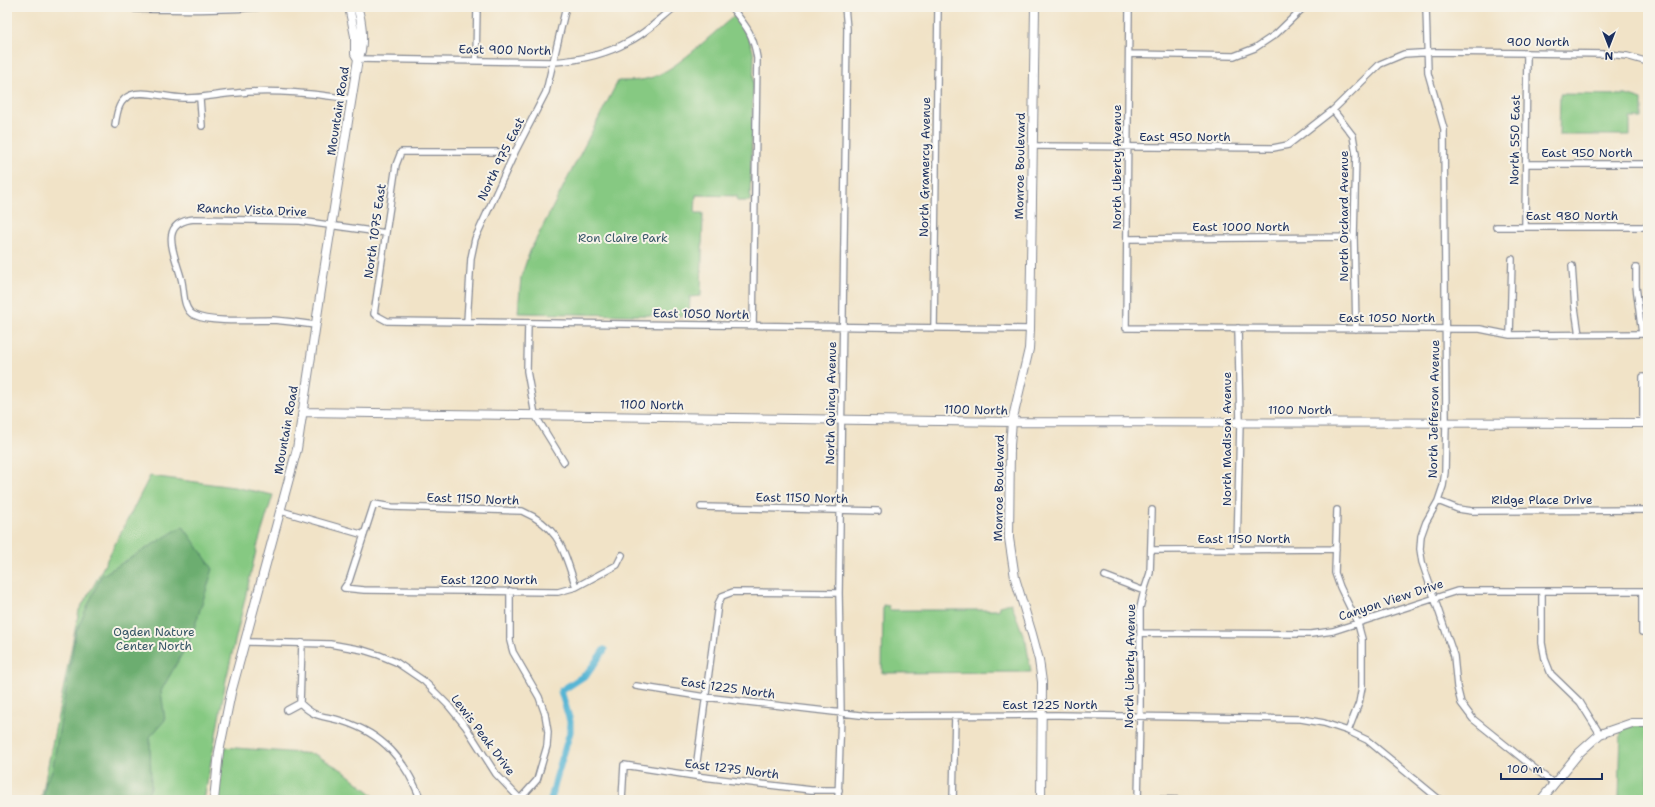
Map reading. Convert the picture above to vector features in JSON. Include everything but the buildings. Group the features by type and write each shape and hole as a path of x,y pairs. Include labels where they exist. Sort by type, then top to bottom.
{"street":[{"path":"131,7 135,9 236,9 260,7"},
{"name":"Mountain Road","path":"349,7 355,36 355,54 358,59"},
{"name":"Mountain Road","path":"214,800 219,752 225,722 297,449 358,59 361,54 362,35 357,7"},
{"path":"476,61 477,7"},
{"name":"North 975 East","path":"468,322 470,258 475,239 515,152 546,92 566,7"},
{"name":"East 900 North","path":"358,59 554,62 577,60 604,53 629,42 675,7"},
{"path":"730,7 748,27 755,43 757,58 753,326"},
{"name":"North Quincy Avenue","path":"838,800 841,714 839,593 847,29 845,7"},
{"name":"North Gramercy Avenue","path":"934,328 938,7"},
{"name":"Monroe Boulevard","path":"1035,7 1030,329 1029,349 1012,422 1010,446 1009,538 1015,578 1039,660 1042,682 1041,800"},
{"name":"North Liberty Avenue","path":"1126,328 1129,147 1129,7"},
{"path":"1129,54 1234,56 1255,48 1276,34 1304,7"},
{"name":"North Jefferson Avenue","path":"1426,7 1426,52 1428,73 1444,129 1446,423 1445,472 1443,486 1438,501 1426,522 1421,536 1420,549 1422,562 1454,656 1457,687 1461,703 1473,719 1554,784"},
{"name":"900 North","path":"1288,145 1333,110 1380,64 1404,54 1426,52 1608,54 1627,56 1648,62"},
{"name":"North 550 East","path":"1525,227 1527,53"},
{"path":"115,125 118,109 124,100 132,95 141,94 179,98 200,98 237,93 308,94 352,99"},
{"path":"200,98 202,126"},
{"name":"North Orchard Avenue","path":"1333,110 1353,136 1355,148 1354,237 1356,329"},
{"name":"East 950 North","path":"1033,146 1273,148 1288,145"},
{"name":"North 1075 East","path":"374,314 396,165 401,152 515,152"},
{"name":"East 950 North","path":"1526,164 1648,164"},
{"name":"Rancho Vista Drive","path":"316,325 275,320 203,319 192,314 185,302 180,271 171,247 171,235 182,222 195,219 300,221 332,225"},
{"path":"332,225 386,233"},
{"name":"East 980 North","path":"1496,227 1648,227"},
{"name":"East 1000 North","path":"1128,239 1354,237"},
{"path":"1510,335 1512,259"},
{"path":"1572,266 1574,308 1579,335"},
{"path":"1636,268 1636,286 1645,334"},
{"name":"East 1050 North","path":"374,314 387,321 1030,329"},
{"path":"528,323 527,371 535,415 564,462"},
{"name":"East 1050 North","path":"1126,328 1480,329 1510,335 1645,334"},
{"name":"North Madison Avenue","path":"1237,550 1240,422 1238,328"},
{"path":"1643,377 1645,423"},
{"name":"1100 North","path":"303,412 1012,422 1645,423"},
{"name":"Ridge Place Drive","path":"1438,501 1458,509 1472,511 1648,510"},
{"name":"East 1150 North","path":"364,535 374,504 392,507 522,511 535,517 549,528 557,537 562,546 576,587"},
{"name":"East 1150 North","path":"701,508 841,509 878,511"},
{"name":"North Liberty Avenue","path":"1138,799 1141,634 1140,608 1150,573 1152,550 1152,510"},
{"path":"1337,510 1335,573 1358,624 1362,639 1362,687 1359,703 1348,731"},
{"path":"281,511 364,535"},
{"name":"East 1200 North","path":"364,535 349,581 344,588 364,590 558,592 576,587 617,565 622,555"},
{"name":"East 1150 North","path":"1152,550 1336,549"},
{"path":"1105,576 1144,591"},
{"name":"Canyon View Drive","path":"1141,634 1311,634 1333,631 1358,624 1434,597 1457,591 1645,591"},
{"path":"1542,591 1542,644 1545,659 1551,674 1580,702 1600,734"},
{"path":"1642,632 1645,591"},
{"path":"510,592 510,641 513,652 539,698 545,714 548,732 547,746 537,780 521,799"},
{"path":"695,776 718,604 722,596 733,592 839,593"},
{"name":"Lewis Peak Drive","path":"246,642 330,644 363,650 379,655 411,671 448,705 466,728 496,774 521,799"},
{"path":"302,643 300,703 309,712 354,725 380,740 391,749 404,765 421,800"},
{"name":"East 1225 North","path":"636,686 705,697 868,716 1042,715 1302,719 1324,723 1348,731 1367,740 1440,800"},
{"path":"288,710 300,703"},
{"path":"954,800 955,716"},
{"path":"1540,800 1579,753 1600,734 1632,723 1648,723"},
{"name":"East 1275 North","path":"622,800 624,765 695,776 811,790 839,790"},
{"path":"1138,799 1184,800"}],"green space":[{"name":"Ron Claire Park","path":"734,16 747,35 754,57 750,201 737,201 737,196 696,195 695,213 703,213 701,296 690,297 689,316 518,313 521,277 530,251 618,81 643,80 667,70 687,56"},
{"path":"1560,94 1626,95 1642,100 1642,118 1630,118 1630,135 1559,135"},
{"name":"Ogden Nature Center North","path":"150,476 234,487 273,495 257,547 226,680 204,800 41,800 79,610 94,585"},
{"path":"183,526 213,569 191,638 161,691 165,720 150,737 151,788 145,800 43,800 46,782 52,771 76,632 101,576"},
{"path":"1011,603 1026,642 1031,672 882,673 883,605 889,606 889,610 998,610 999,606"},
{"path":"1633,726 1648,726 1648,800 1619,800 1621,729"},
{"path":"223,747 314,754 342,770 372,794 376,800 217,800"}],"waterway":[{"path":"551,800 570,732 570,721 561,691 587,674 604,650"}]}
